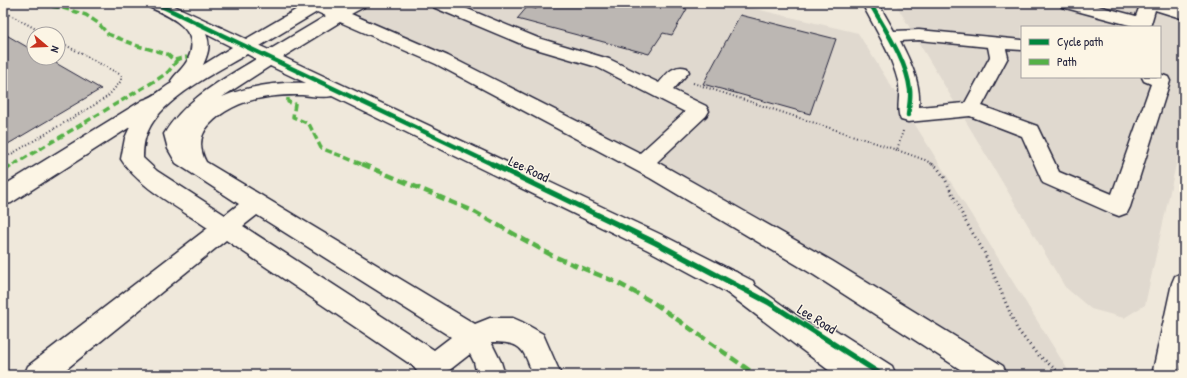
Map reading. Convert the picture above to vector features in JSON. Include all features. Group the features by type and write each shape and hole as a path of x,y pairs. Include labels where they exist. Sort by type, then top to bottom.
{"street":[{"name":"Lee Road","path":"155,3 656,243 727,279 768,302 882,375"},
{"path":"358,3 268,58 202,102 181,122 174,134 178,149 183,158 472,337 484,354 490,366 491,375"},
{"path":"439,3 532,42 603,63 699,111 642,164"},
{"path":"870,3 909,82 910,97 908,115 971,109 1030,131 1051,177 1119,207 1161,81 1154,78"},
{"path":"1068,3 1142,25 1149,3 1184,14"},
{"path":"3,197 169,93 316,4 468,73 642,164 823,268 993,375"},
{"path":"179,15 196,33 200,41 200,52 187,74 154,107 137,131 132,159 139,168 149,177 423,357 433,371 472,337 490,330 513,330 534,343 547,375"},
{"path":"888,37 919,36 1021,45"},
{"path":"971,109 999,57 996,42"},
{"path":"661,92 680,72"},
{"path":"198,167 192,156 190,145 196,127 203,118 229,102 257,93 290,89 308,88 342,93"},
{"path":"169,93 202,102"},
{"path":"38,375 256,203"},
{"path":"727,279 857,375"},
{"path":"1166,375 1184,283"}],"path":[{"path":"3,11 30,26"},
{"path":"3,159 101,101 108,96 121,81 121,75 66,45"},
{"path":"908,115 898,150 925,160 937,167 944,177 966,222 984,252 1017,329 1036,353 1062,375"}],"shaded area":[{"path":"310,3 731,3 858,33 1071,375 1017,375 642,164"},
{"path":"895,3 1184,3 1184,128 1145,305 1124,318 1091,309 1065,287"}],"building":[{"path":"541,3 661,3 687,9 672,35 663,33 649,54 517,19 528,6 536,9"},
{"path":"740,15 836,39 810,114 703,84"},
{"path":"3,33 26,46 26,66 61,66 101,89 3,147"}],"marked path":[{"path":"3,171 158,79 168,72 176,62 167,54 138,46 108,34 98,23 86,15 63,8 33,3"},
{"path":"175,60 187,57"},
{"path":"288,98 288,102 295,104 293,117 309,124 321,148 411,184 473,211 553,256 616,282 654,303 756,375"}],"cycle path":[{"path":"155,3 656,243 768,302 882,375"},
{"path":"870,3 897,52 905,72 910,89 908,115"}]}
